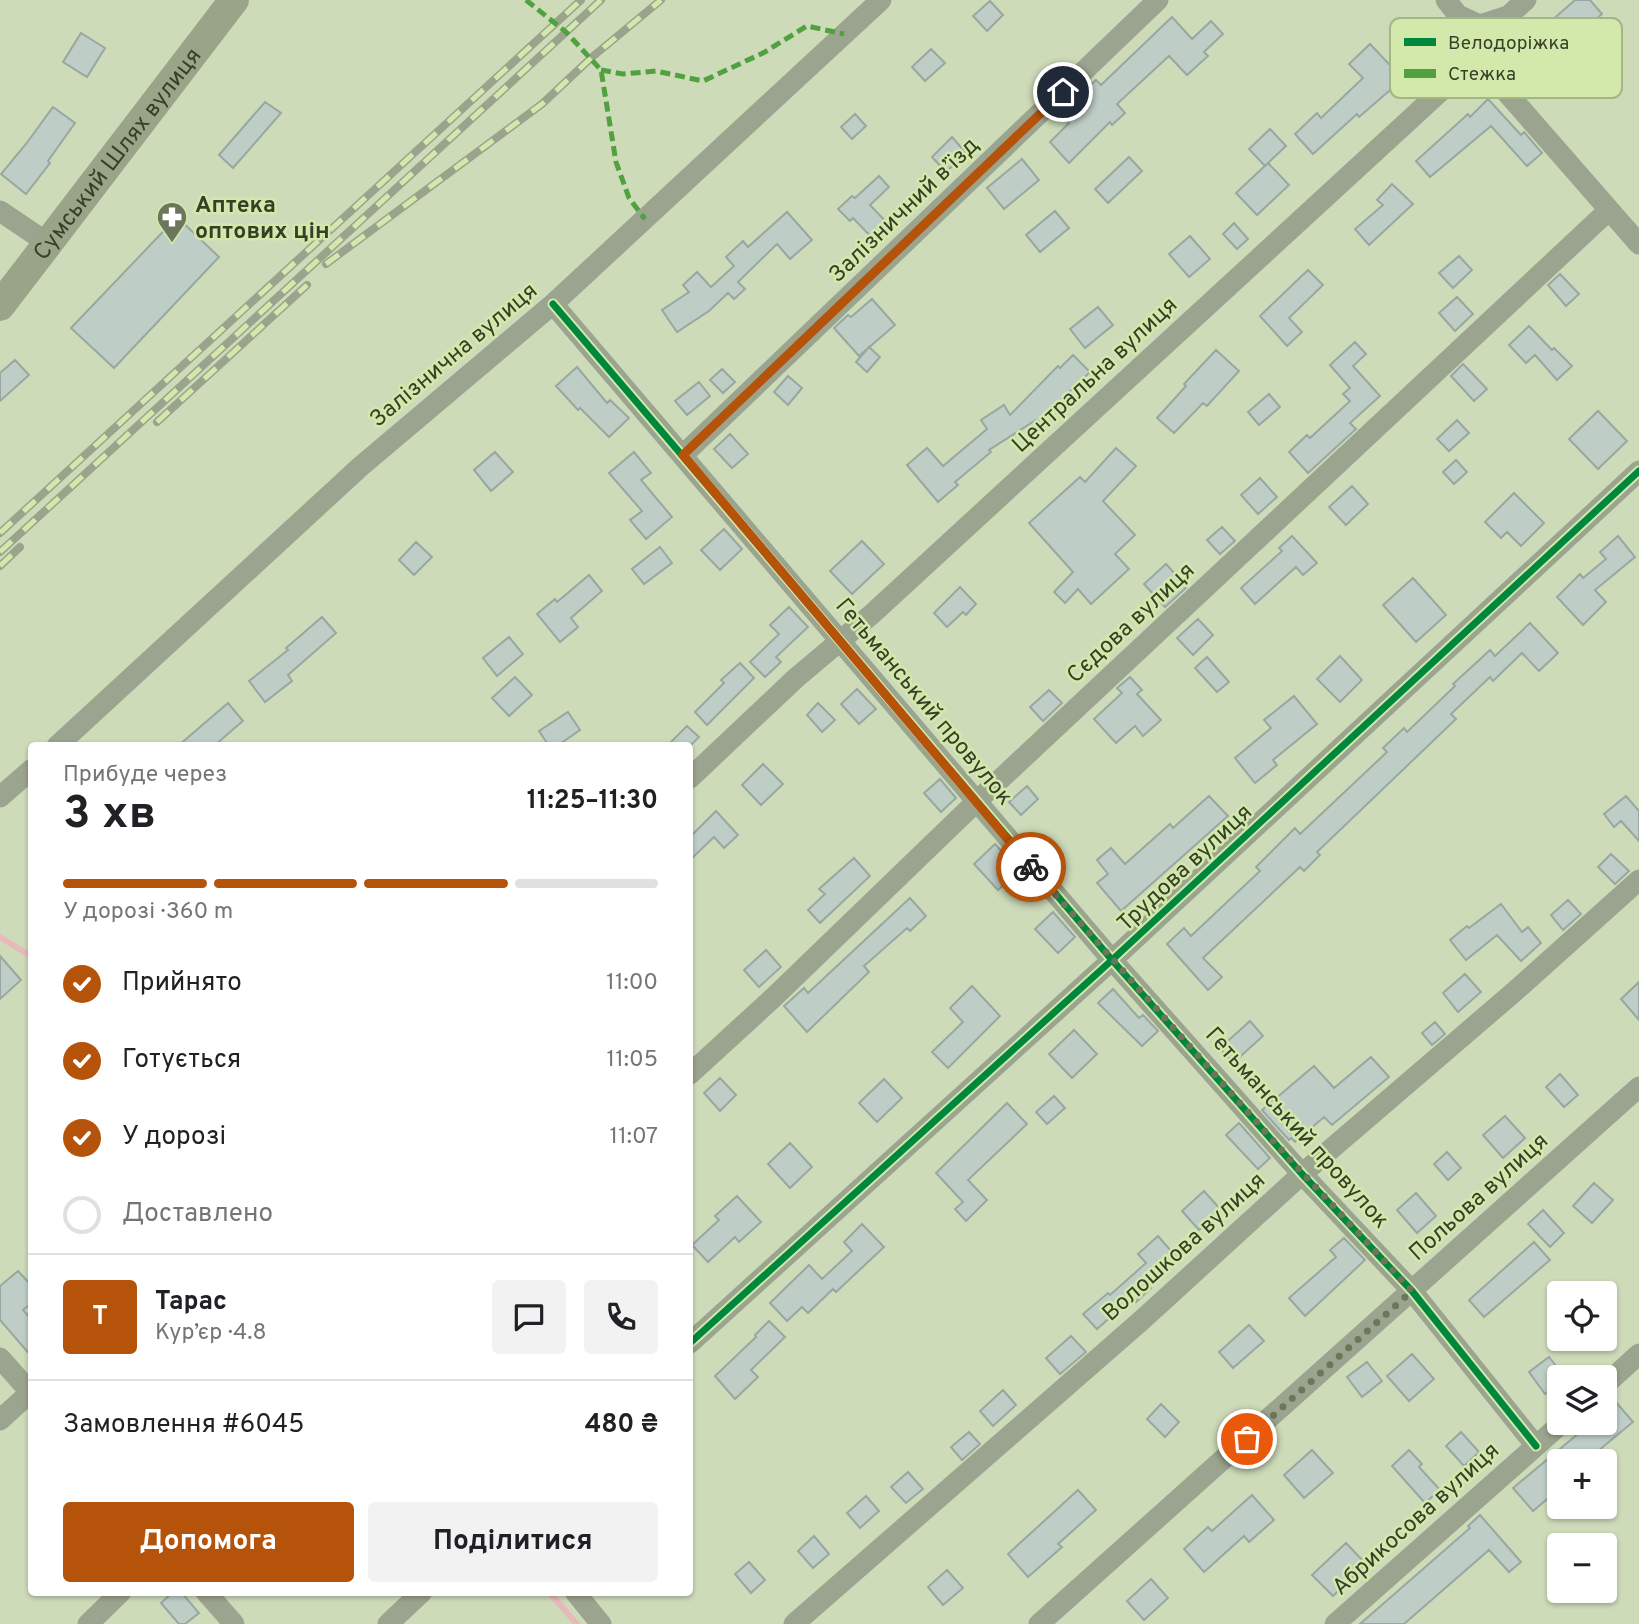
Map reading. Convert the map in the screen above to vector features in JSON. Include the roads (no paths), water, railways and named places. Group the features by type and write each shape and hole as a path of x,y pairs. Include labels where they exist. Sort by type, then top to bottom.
{"main road":[{"name":"Сумський Шлях вулиця","path":"0,306 234,0"}],"street":[{"name":"Залізнична вулиця","path":"61,742 360,467 553,304 881,0"},
{"name":"Залізничний в’їзд","path":"683,455 1158,0"},
{"name":"Центральна вулиця","path":"1508,16 1526,0"},
{"path":"1452,7 1469,18"},
{"path":"1502,18 1508,16"},
{"name":"Центральна вулиця","path":"693,775 796,678 840,641 1433,98"},
{"path":"1511,98 1639,244"},
{"name":"Сєдова вулиця","path":"693,1071 785,987 976,802 1609,210"},
{"path":"0,211 48,244"},
{"name":"Гетьманський провулок","path":"553,304 1112,960 1302,1174 1412,1291 1536,1446"},
{"name":"Трудова вулиця","path":"693,1340 1112,960 1639,471"},
{"path":"0,797 28,772"},
{"name":"Волошкова вулиця","path":"794,1624 1639,880"},
{"name":"Польова вулиця","path":"1039,1624 1639,1087"},
{"path":"1617,1374 1639,1354"},
{"path":"0,1358 28,1389"},
{"path":"0,1420 28,1395"},
{"name":"Абрикосова вулиця","path":"1335,1624 1548,1435"},
{"path":"88,1624 117,1596"},
{"path":"210,1596 234,1624"},
{"path":"388,1624 418,1596"},
{"path":"578,1596 601,1624"}],"waterway":[{"path":"0,937 28,954"},
{"path":"552,1596 577,1624"}],"railway":[{"path":"0,533 581,0"},
{"path":"0,552 601,0"},
{"path":"326,264 542,104 591,58 661,0"},
{"path":"157,422 307,285"},
{"path":"0,566 20,547"}],"place":[{"name":"Аптека оптових цін","path":"172,244"}]}
